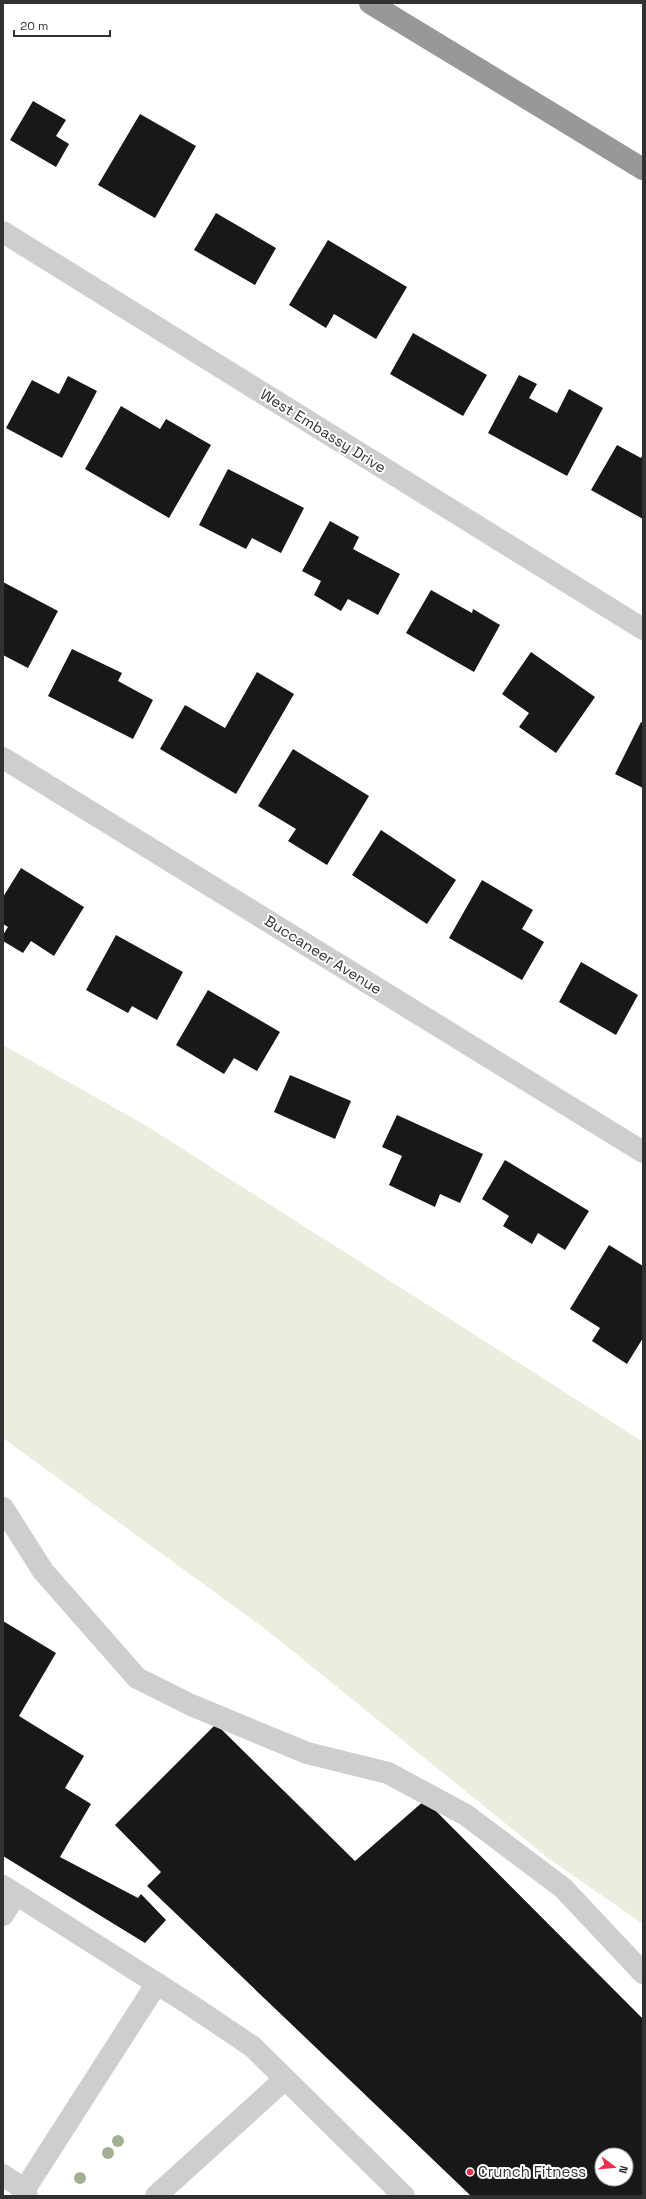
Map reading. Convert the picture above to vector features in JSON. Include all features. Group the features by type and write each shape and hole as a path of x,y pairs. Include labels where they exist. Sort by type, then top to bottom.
{"highway":[{"path":"370,3 643,169"}],"street":[{"name":"West Embassy Drive","path":"3,232 643,629"},
{"name":"Buccaneer Avenue","path":"3,758 643,1152"},
{"path":"3,1508 43,1571 138,1678 191,1705 307,1753 388,1773 466,1816 563,1888 643,1973"},
{"path":"3,1915 10,1890 157,1983 253,2047 404,2196"},
{"path":"3,2175 19,2186 25,2194 157,1983"},
{"path":"156,2196 285,2079"}],"shaded area":[{"path":"3,1045 145,1125 643,1442 643,1924 548,1858 268,1631 3,1438"}],"building":[{"path":"33,101 66,120 56,136 69,144 56,167 10,140"},
{"path":"140,114 196,146 155,218 98,185"},
{"path":"216,213 276,248 255,285 194,250"},
{"path":"328,240 407,287 376,339 334,314 326,328 289,305"},
{"path":"413,333 487,375 463,416 390,374"},
{"path":"519,375 537,384 529,398 557,413 569,389 603,408 567,476 488,433"},
{"path":"68,376 97,391 62,458 6,428 32,380 59,394"},
{"path":"121,406 160,429 166,419 211,445 169,518 85,469"},
{"path":"617,445 641,458 643,454 643,519 591,490"},
{"path":"228,469 304,508 281,553 252,538 246,549 199,525"},
{"path":"330,521 359,537 353,549 400,574 378,615 348,599 341,611 314,595 321,581 302,571"},
{"path":"3,582 58,611 28,668 3,655"},
{"path":"431,590 472,613 473,609 500,625 474,672 406,633"},
{"path":"72,649 122,673 118,681 153,700 133,739 48,696"},
{"path":"531,652 595,697 556,753 519,727 529,713 502,694"},
{"path":"257,672 294,694 236,794 160,749 185,705 225,728"},
{"path":"641,722 643,723 643,788 615,774"},
{"path":"293,749 369,796 327,865 288,841 296,829 258,806"},
{"path":"381,830 456,880 427,924 352,875"},
{"path":"21,868 84,907 54,956 31,941 23,953 3,941 3,935 8,927 3,924 3,897"},
{"path":"482,880 533,910 522,929 544,942 522,980 449,938"},
{"path":"116,935 183,972 157,1020 132,1006 128,1013 86,990"},
{"path":"581,962 638,995 616,1035 559,1002"},
{"path":"208,990 280,1032 257,1071 234,1058 224,1074 176,1045"},
{"path":"290,1075 351,1101 335,1139 274,1112"},
{"path":"397,1115 483,1154 460,1203 440,1194 435,1207 389,1185 402,1156 382,1147"},
{"path":"505,1160 589,1211 565,1250 538,1233 532,1244 503,1226 509,1216 482,1199"},
{"path":"609,1245 643,1266 643,1338 627,1364 592,1341 600,1328 570,1309"},
{"path":"3,1621 56,1653 19,1716 84,1756 65,1788 91,1804 60,1857 138,1898 141,1894 166,1920 145,1943 3,1856"},
{"path":"216,1724 355,1861 425,1800 643,2019 643,2196 471,2196 147,1886 161,1872 115,1825"}],"place":[{"name":"Crunch Fitness","path":"470,2172"}]}
